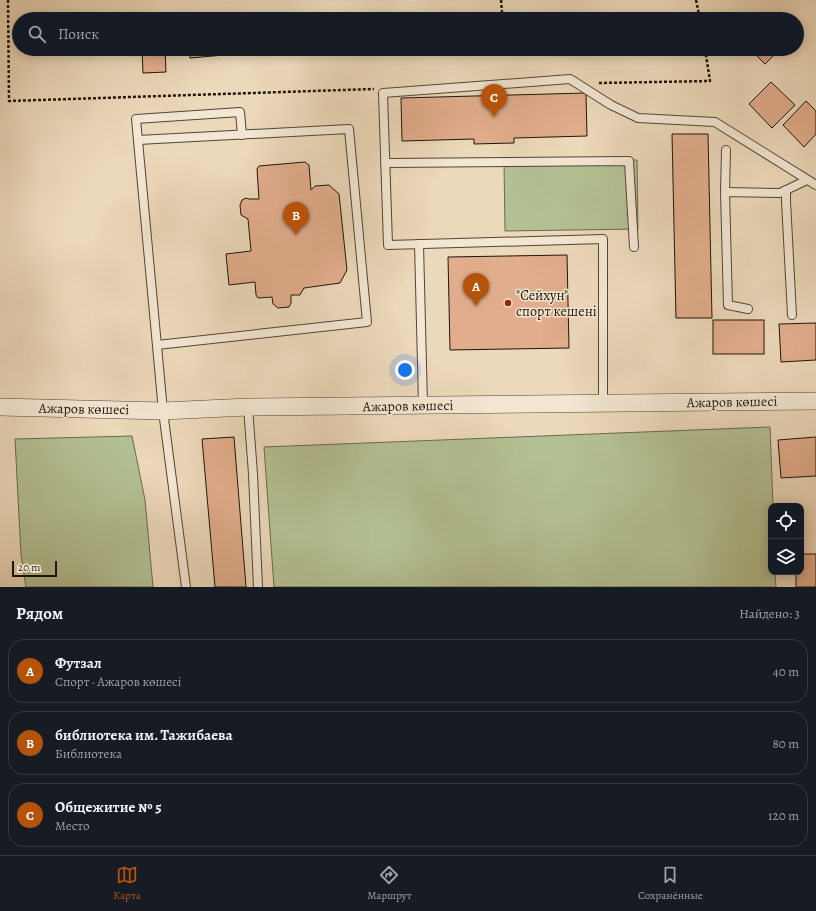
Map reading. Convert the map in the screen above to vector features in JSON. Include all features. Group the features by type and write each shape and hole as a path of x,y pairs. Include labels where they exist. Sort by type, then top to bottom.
{"street":[{"name":"Ажаров көшесі","path":"0,407 163,411 248,407 816,401"}],"lane":[{"path":"603,403 603,239 388,245 383,93 570,79 611,105 638,118 715,122 816,185"},
{"path":"186,587 163,411 136,119 240,112 242,135"},
{"path":"138,140 349,129 367,322 157,345"},
{"path":"726,150 725,192 728,305 748,309"},
{"path":"385,163 629,161 634,247"},
{"path":"725,192 780,193 807,180"},
{"path":"786,190 792,315"},
{"path":"419,244 422,405"},
{"path":"248,407 253,474 258,587"}],"path":[{"path":"8,0 9,101 377,89"},
{"path":"501,0 502,12"},
{"path":"696,0 699,12"},
{"path":"592,84 710,81 706,56"}],"green space":[{"path":"637,160 638,229 505,231 504,162"},
{"path":"770,427 773,503 768,503 768,575 775,575 776,587 274,587 264,447"},
{"path":"132,436 145,500 153,587 26,587 21,555 15,439"}],"building":[{"path":"142,56 165,56 166,72 143,73"},
{"path":"190,56 213,56 190,58"},
{"path":"757,56 773,56 765,64"},
{"path":"771,82 795,105 772,128 749,104"},
{"path":"586,93 587,136 514,138 514,143 474,144 474,139 402,141 401,98"},
{"path":"806,101 816,111 816,134 804,147 783,125"},
{"path":"672,134 708,134 712,318 676,318"},
{"path":"305,162 309,165 311,190 315,186 329,185 339,194 347,270 340,283 304,288 300,295 291,295 291,303 289,307 278,308 273,304 272,297 258,298 256,295 255,282 229,285 226,254 251,251 248,219 241,215 240,205 242,200 246,198 259,199 257,169 259,166"},
{"name":"\"Сейхун\" спорт кешені","path":"567,255 569,348 450,350 448,257"},
{"path":"713,320 764,320 764,354 713,354"},
{"path":"816,323 816,360 781,362 779,324"},
{"path":"234,437 246,587 215,587 202,439"},
{"path":"816,437 816,476 781,478 778,440"},
{"path":"804,554 816,554 816,587 796,587 796,575 804,575"}],"place":[{"name":"Общежитие № 5","path":"494,117"},
{"name":"библиотека им. Тажибаева","path":"296,235"},
{"name":"\"Сейхун\" спорт кешені","path":"508,303"},
{"name":"Футзал","path":"476,306"}]}
